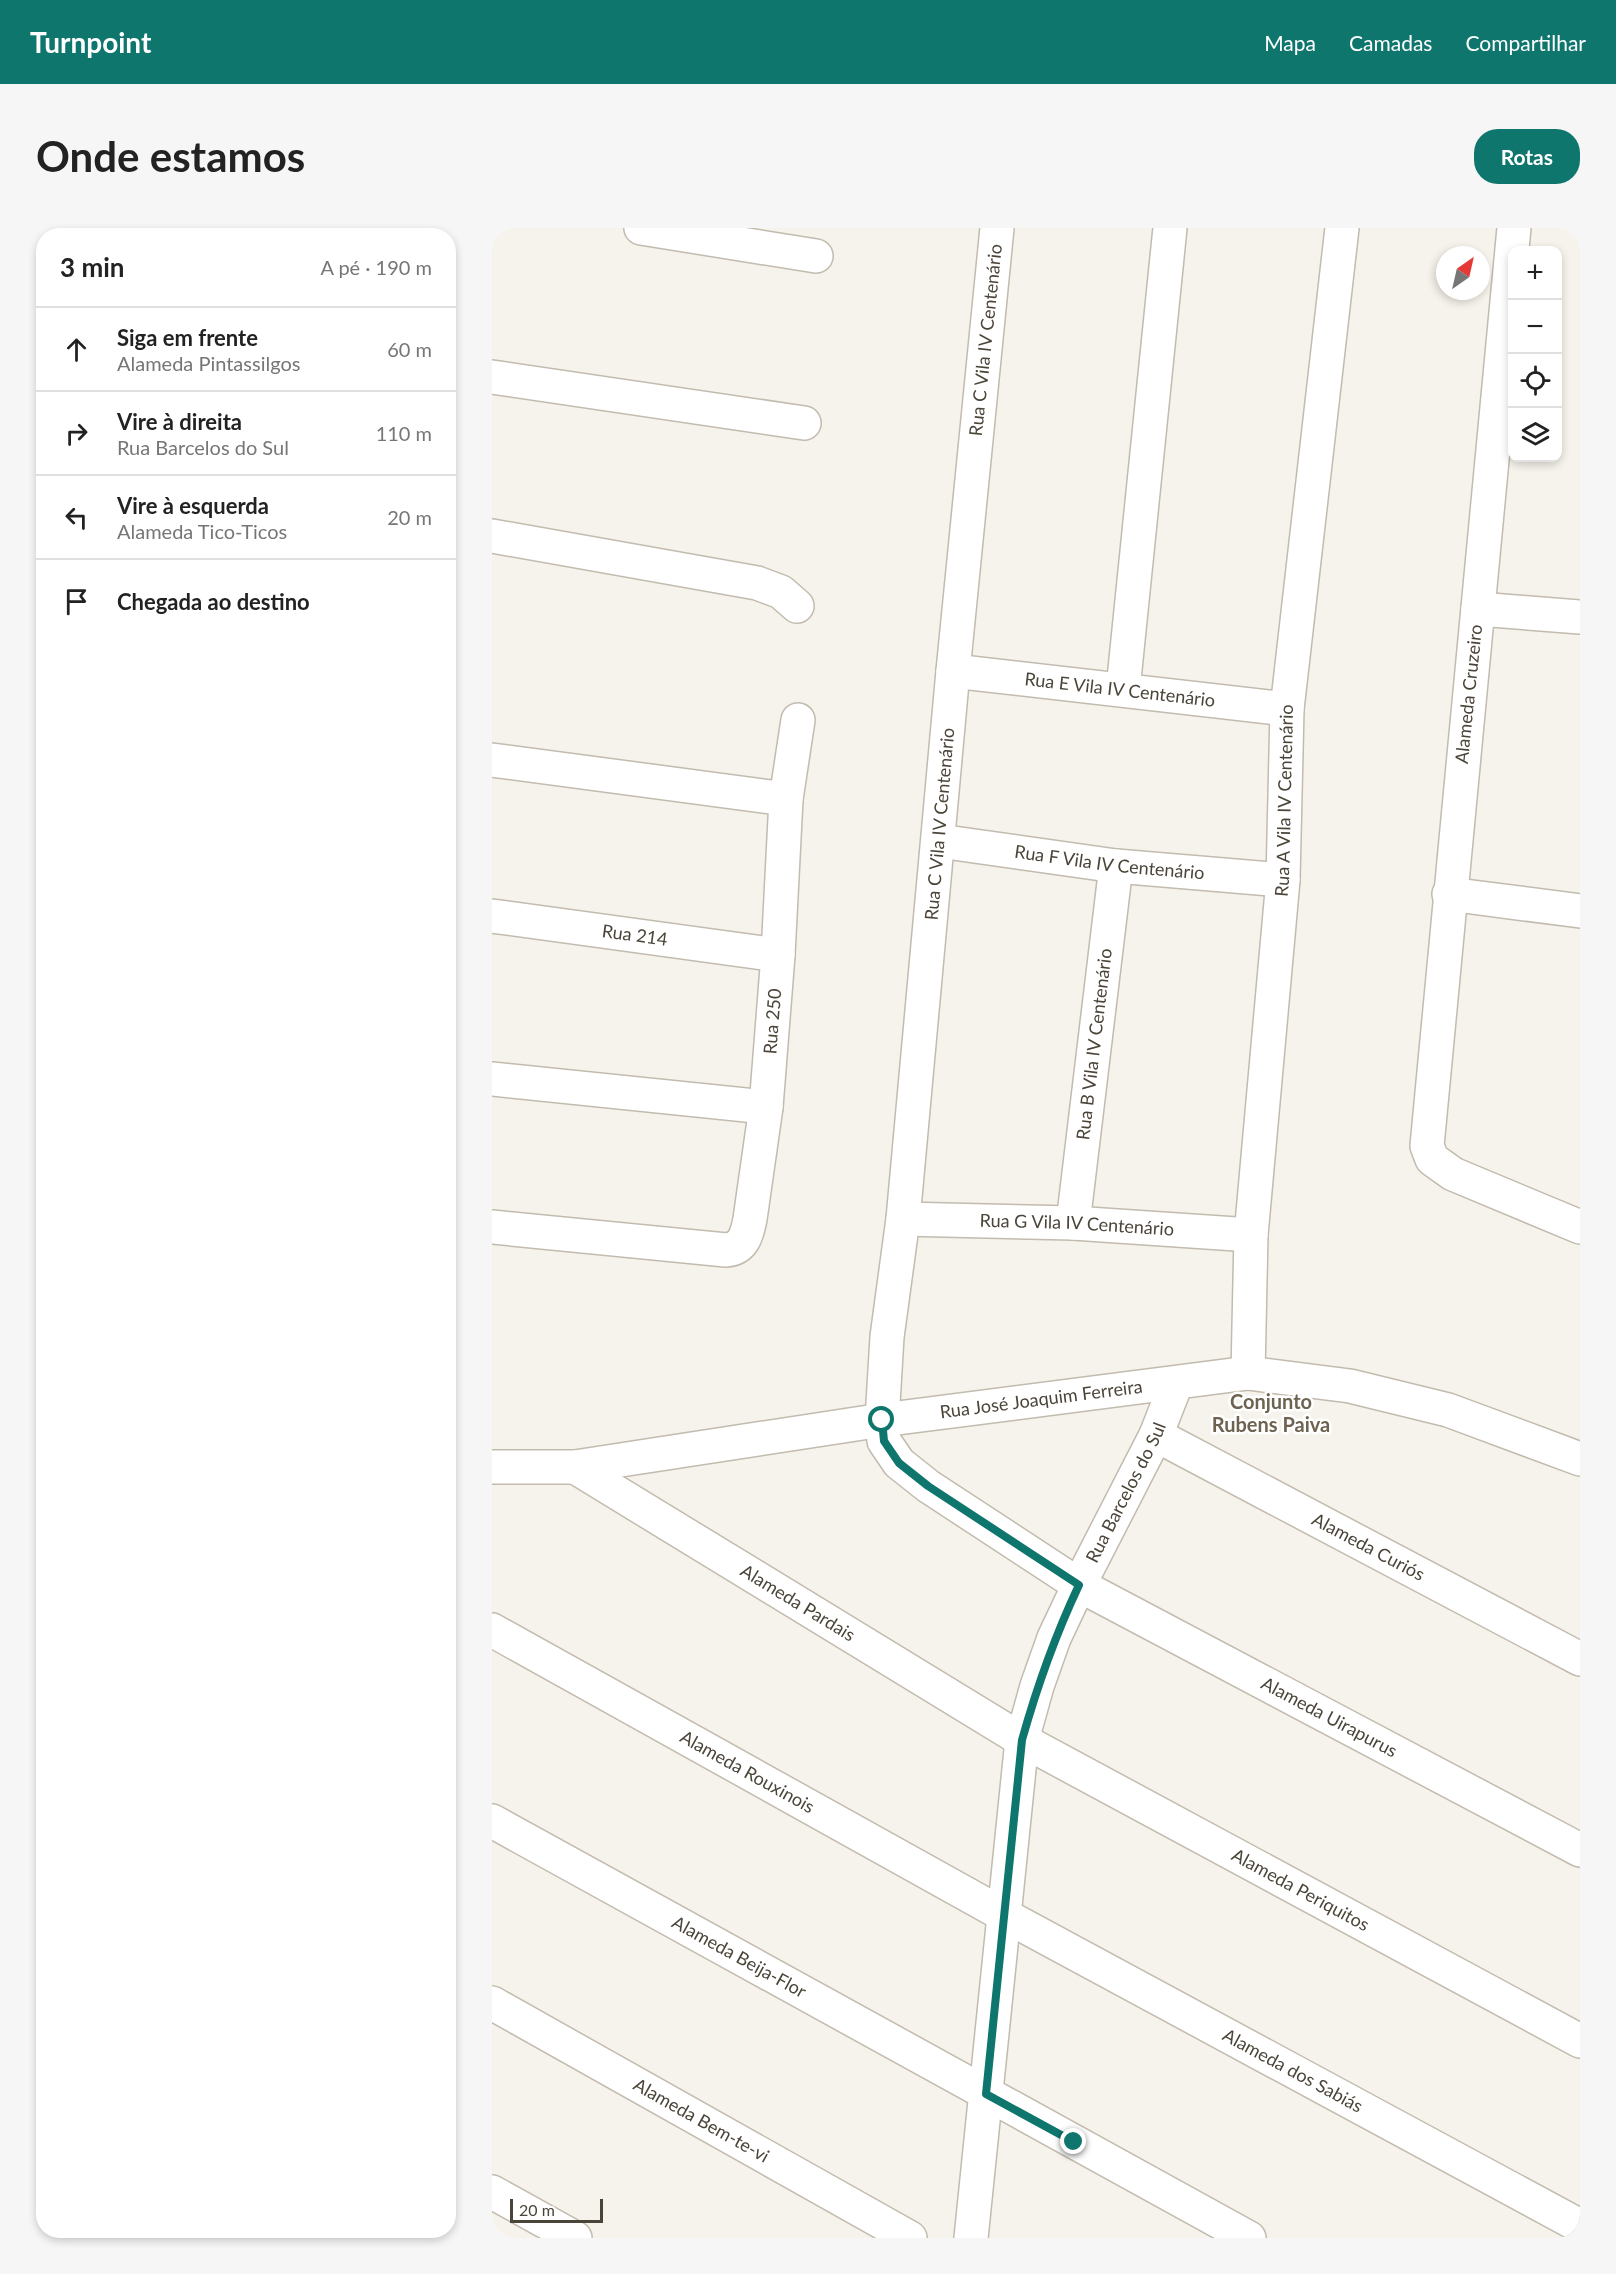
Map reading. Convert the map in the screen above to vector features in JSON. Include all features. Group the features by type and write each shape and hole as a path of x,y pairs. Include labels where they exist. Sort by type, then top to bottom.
{"street":[{"path":"641,228 816,256"},
{"name":"Rua C Vila IV Centenário","path":"882,1420 887,1337 903,1220 953,671 997,228"},
{"path":"1123,689 1170,228"},
{"name":"Rua A Vila IV Centenário","path":"1248,1373 1251,1235 1283,880 1287,709 1342,228"},
{"name":"Alameda Cruzeiro","path":"1514,228 1449,894 1427,1146 1432,1159 1453,1174 1580,1227"},
{"path":"492,377 804,423"},
{"path":"492,536 758,583 781,592 797,606"},
{"path":"1478,609 1580,617"},
{"name":"Rua E Vila IV Centenário","path":"953,671 1287,709"},
{"name":"Rua 250","path":"492,1227 726,1250 734,1249 742,1243 747,1233 766,1107 778,955 786,799 798,720"},
{"path":"492,760 786,799"},
{"name":"Rua F Vila IV Centenário","path":"939,841 1116,866 1283,880"},
{"name":"Rua B Vila IV Centenário","path":"1073,1223 1116,866"},
{"path":"1449,894 1580,911"},
{"name":"Rua 214","path":"492,916 778,955"},
{"path":"492,1079 766,1107"},
{"name":"Rua G Vila IV Centenário","path":"903,1220 1073,1223 1251,1235"},
{"name":"Rua José Joaquim Ferreira","path":"492,1467 575,1467 882,1420 1248,1373 1350,1386 1448,1410 1580,1459"},
{"name":"Rua Barcelos do Sul","path":"971,2238 1022,1740 1037,1686 1054,1638 1156,1435 1176,1384"},
{"name":"Alameda Uirapurus","path":"882,1420 884,1441 899,1463 928,1486 1079,1585 1580,1850"},
{"name":"Alameda Curiós","path":"1156,1435 1580,1659"},
{"name":"Alameda Pardais","path":"575,1467 1022,1740"},
{"name":"Alameda Rouxinois","path":"492,1630 1004,1915"},
{"name":"Alameda Periquitos","path":"1022,1740 1580,2041"},
{"name":"Alameda Beija-Flor","path":"492,1821 1249,2238"},
{"name":"Alameda dos Sabiás","path":"1004,1915 1580,2226"},
{"name":"Alameda Bem-te-vi","path":"492,2003 910,2238"},
{"path":"492,2192 575,2238"}],"district":[{"name":"Conjunto Rubens Paiva","path":"1271,1414"}],"route":[{"path":"882,1420 884,1441 899,1463 928,1486 1079,1585 1054,1638 1037,1686 1022,1740 986,2094 1074,2142"}]}
